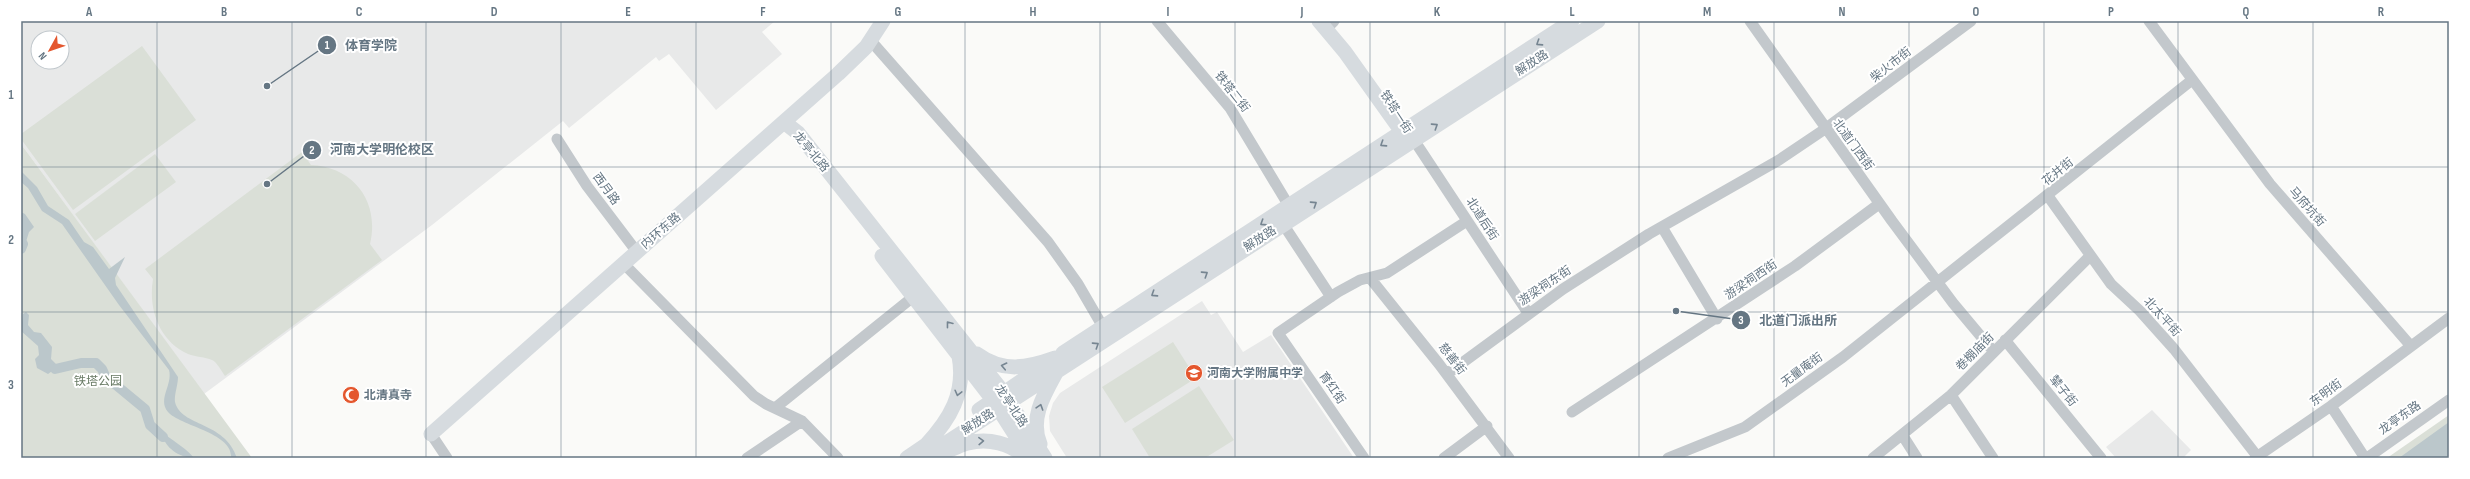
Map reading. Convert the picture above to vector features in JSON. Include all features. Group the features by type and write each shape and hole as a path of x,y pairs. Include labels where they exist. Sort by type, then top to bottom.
{"main road":[{"name":"内环东路","path":"431,434 784,122 871,41 883,21"},
{"name":"解放路","path":"907,458 926,452 1058,363 1283,224 1408,133 1572,21"},
{"name":"解放路","path":"1058,363 1103,327 1289,206 1408,133 1598,21"},
{"name":"铁塔一街","path":"1327,22 1377,84 1408,133"},
{"name":"龙亭北路","path":"784,122 790,139 913,296 962,351"},
{"name":"龙亭北路","path":"784,122 798,133 962,351 1045,458"},
{"path":"926,452 944,425 956,403 962,351 1008,368 1058,363 1037,414 1037,439 1045,458"},
{"name":"龙亭北路","path":"1001,401 1030,458"},
{"path":"926,452 947,451 973,442 991,441 1002,443 1019,451 1026,458"}],"street":[{"name":"铁塔二街","path":"1157,21 1230,108 1289,206"},
{"name":"北道门西街","path":"1750,21 1879,204 1938,282 1994,352"},
{"name":"柴火市街","path":"1825,129 1972,21"},
{"name":"马府坑街","path":"2149,21 2270,184 2410,346"},
{"path":"871,41 1048,242 1078,284 1103,327"},
{"name":"花井街","path":"1938,282 2192,80"},
{"name":"游梁祠东街","path":"1447,374 1528,313 1662,227 1779,160 1825,129"},
{"name":"北道后街","path":"1408,133 1528,313"},
{"name":"西月路","path":"557,139 587,186 637,252"},
{"name":"北太平街","path":"2048,196 2089,257 2111,284 2140,311 2174,349 2256,457"},
{"name":"游梁祠西街","path":"1572,412 1717,319 1795,266 1879,204"},
{"path":"1283,224 1331,297 1353,284 1387,273 1467,221"},
{"path":"1662,227 1717,319"},
{"name":"卷棚庙街","path":"1873,458 1903,436 1951,395 2089,257"},
{"path":"623,263 754,396 802,421 838,458"},
{"name":"慈善街","path":"1370,278 1447,374 1487,426 1509,458"},
{"name":"无量庵街","path":"1668,458 1745,427 1843,357 1889,318 1938,282"},
{"path":"775,408 913,296"},
{"name":"育红街","path":"1331,297 1278,333 1364,458"},
{"name":"东明街","path":"2256,457 2331,406 2449,318"},
{"name":"辇子街","path":"2005,340 2101,458"},
{"path":"1951,395 1993,458"},
{"name":"龙亭东路","path":"2366,458 2449,400"},
{"path":"2331,406 2366,458"},
{"path":"747,458 802,421"},
{"path":"1444,458 1487,426"},
{"path":"431,434 447,458"},
{"path":"1903,436 1917,458"}],"shaded area":[{"path":"21,21 775,21 762,32 782,54 716,110 669,54 659,61 656,57 569,128 563,121 432,225 204,394 21,144"},
{"path":"21,171 37,187 48,206 69,220 84,242 93,247 109,269 125,257 115,278 116,285 178,377 175,402 179,410 194,421 223,437 231,446 237,458 231,458 230,449 216,436 183,422 168,412 164,402 170,376 169,370 119,305 62,224 42,211 28,188 21,182"},
{"path":"21,212 25,214 34,227 29,232 25,245 21,236"},
{"name":"河南大学附属中学","path":"1202,301 1211,315 1217,312 1243,352 1271,335 1354,458 1067,458 1050,431 1049,416 1053,403 1060,393"},
{"path":"26,312 29,315 28,325 34,332 41,333 52,347 51,359 57,365 55,369 48,374 37,368 35,359 39,355 38,346 21,331 23,314"},
{"path":"2152,410 2191,450 2183,458 2116,458 2106,447"},
{"path":"2449,422 2449,458 2399,458"},
{"path":"167,436 185,449 194,458 185,457 171,449 163,437"}],"green space":[{"path":"142,46 196,120 73,210 21,139 21,134"},
{"name":"铁塔公园","path":"21,144 252,458 21,458"},
{"path":"302,152 311,165 326,167 340,172 351,180 360,190 367,201 371,214 372,229 370,244 382,260 225,376 214,361 188,354 170,341 163,332 158,323 152,302 153,279 145,269"},
{"path":"155,154 176,182 95,241 75,214"},
{"path":"1173,342 1196,378 1125,423 1102,387"},
{"path":"1199,386 1234,440 1205,458 1150,458 1132,429"},
{"path":"2449,415 2449,458 2387,458"}],"waterway":[{"path":"21,249 23,244"},
{"path":"55,369 81,363 96,363 102,369 107,380 116,385 145,409 150,425 163,437"}],"place":[{"name":"体育学院","path":"267,86"},
{"name":"河南大学明伦校区","path":"267,184"},
{"name":"北道门派出所","path":"1676,311"},
{"name":"河南大学附属中学","path":"1194,373"},
{"name":"北清真寺","path":"351,395"}]}
